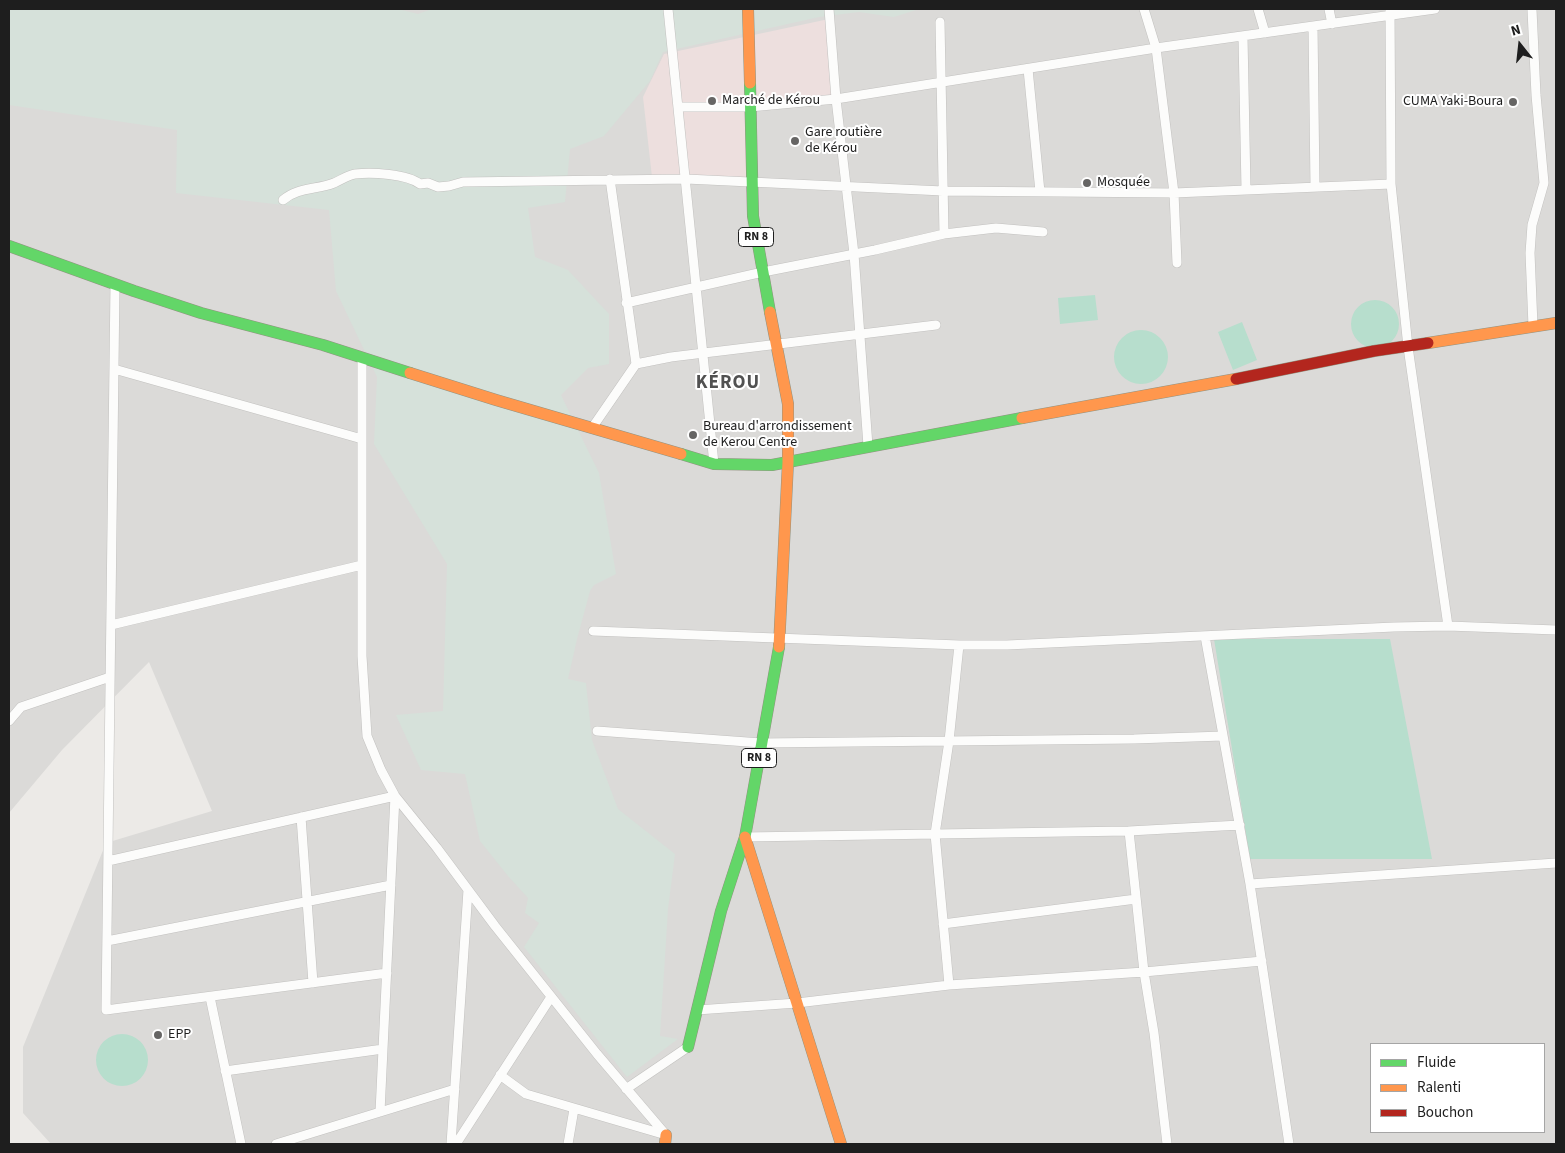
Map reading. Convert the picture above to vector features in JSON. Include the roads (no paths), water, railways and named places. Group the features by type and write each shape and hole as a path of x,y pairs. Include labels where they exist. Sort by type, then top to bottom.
{"main road":[{"name":"RN 8","path":"688,1048 722,911 745,837 780,639 788,462 788,404 775,344 753,216 748,9"},
{"path":"9,246 201,313 323,345 496,400 714,464 772,465 1189,388 1374,351 1556,323"},
{"path":"745,837 841,1144"}],"street":[{"path":"668,9 714,464"},
{"path":"830,9 836,99 854,254 868,446"},
{"path":"1144,9 1156,48 1174,193 1177,263"},
{"path":"1258,9 1265,33"},
{"path":"1329,9 1332,24"},
{"path":"678,106 749,106 836,99 1156,48 1332,24 1390,12 1435,9"},
{"path":"1532,10 1536,95 1544,183 1532,226 1530,253 1533,326"},
{"path":"1390,12 1391,184 1408,347 1448,626"},
{"path":"940,22 944,234"},
{"path":"1313,26 1315,187"},
{"path":"1243,37 1246,189"},
{"path":"1028,69 1040,192"},
{"path":"283,200 296,192 357,174 394,176 438,187 462,182 686,179 943,191 1174,193 1391,184"},
{"path":"592,428 636,364 610,179"},
{"path":"626,303 944,234 996,228 1042,232"},
{"path":"115,284 106,1010 387,974"},
{"path":"636,364 671,357 936,325"},
{"path":"362,358 362,656 367,736 381,770 395,796 495,926 626,1088 665,1140"},
{"path":"114,369 362,439"},
{"path":"111,625 362,565"},
{"path":"593,631 780,639 1007,645 1448,626 1556,630"},
{"path":"1205,636 1250,884 1289,1144"},
{"path":"949,985 935,834 949,741 959,645"},
{"path":"9,721 21,707 110,677"},
{"path":"597,731 761,744 1223,736"},
{"path":"108,861 395,796"},
{"path":"380,1112 395,796"},
{"path":"301,817 313,983"},
{"path":"745,837 1129,831 1240,825"},
{"path":"1129,831 1144,972 1154,1033 1167,1144"},
{"path":"1250,884 1556,863"},
{"path":"107,941 391,886"},
{"path":"451,1144 468,890"},
{"path":"943,924 1136,899"},
{"path":"697,1010 797,1003 949,985 1144,972 1262,961"},
{"path":"210,997 241,1144"},
{"path":"456,1144 551,997"},
{"path":"626,1088 688,1048"},
{"path":"225,1070 383,1049"},
{"path":"500,1075 526,1094 665,1140"},
{"path":"276,1144 455,1089"},
{"path":"568,1144 574,1109"}],"place":[{"name":"Marché de Kérou","path":"712,101"},
{"name":"CUMA Yaki-Boura","path":"1513,102"},
{"name":"Gare routière de Kérou","path":"795,141"},
{"name":"Mosquée","path":"1087,183"},
{"name":"Bureau d'arrondissement de Kerou Centre","path":"693,435"},
{"name":"EPP","path":"158,1035"}],"district":[{"name":"KÉROU","path":"728,384"}]}
